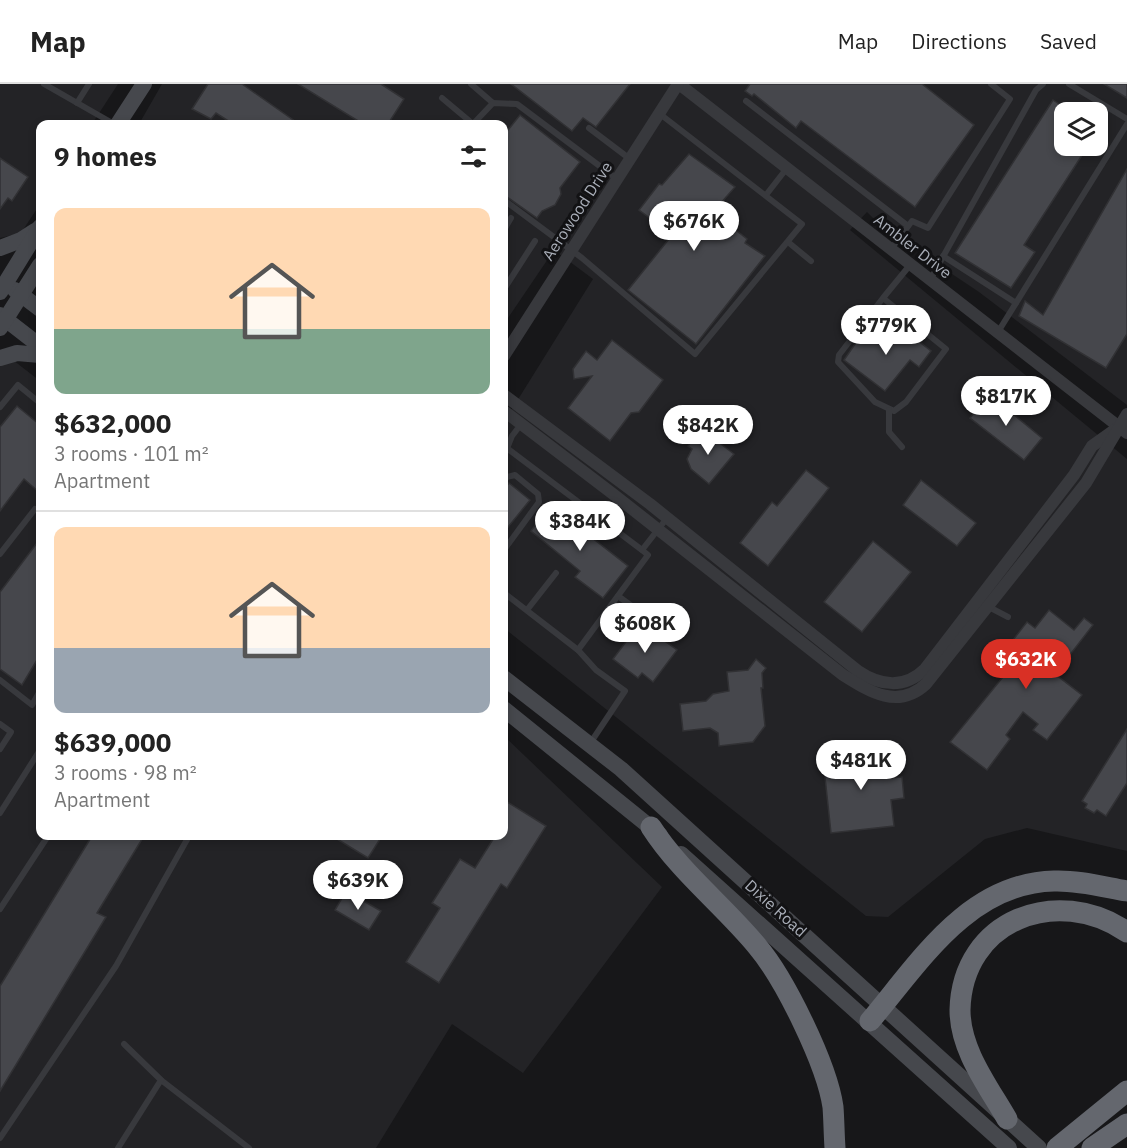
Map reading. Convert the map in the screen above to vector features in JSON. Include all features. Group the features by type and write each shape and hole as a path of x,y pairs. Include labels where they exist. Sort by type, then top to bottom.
{"highway":[{"path":"651,827 668,853 759,948 785,990 814,1046 832,1105 835,1148"},
{"path":"876,1013 951,925 979,904 1016,887 1054,880 1127,891"},
{"path":"1006,1119 964,1037 961,1003 964,984 973,962 988,940 999,931 1018,919 1040,912 1064,909 1086,912 1109,921 1127,933"},
{"path":"1057,1148 1127,1091"},
{"path":"1092,1148 1127,1124"}],"main road":[{"path":"119,120 144,84"},
{"path":"0,248 21,240 36,230"},
{"path":"36,233 2,284 36,306"},
{"path":"36,271 22,296 2,321 36,343"},
{"path":"0,358 16,353 36,355"},
{"name":"Dixie Road","path":"508,681 589,744 704,843 1009,1148"},
{"name":"Dixie Road","path":"508,712 651,827 1035,1145"}],"street":[{"name":"Aerowood Drive","path":"508,350 679,84"},
{"name":"Ambler Drive","path":"679,84 1123,430"},
{"path":"508,398 668,518 758,591 847,670"},
{"path":"508,414 749,601 847,670 882,683 898,683 913,678 925,669 1086,483 1123,430 1127,414"},
{"path":"982,604 1092,446 1123,430"}],"lane":[{"path":"44,84 53,86 77,103 109,120"},
{"path":"77,103 89,84"},
{"path":"471,84 493,103 517,104 617,180"},
{"path":"891,250 912,221 928,228 1010,99 991,84"},
{"path":"929,281 1036,90 1043,84"},
{"path":"1069,84 1127,119"},
{"path":"442,98 468,120"},
{"path":"746,101 908,226"},
{"path":"477,120 493,103"},
{"path":"508,203 572,250 695,354 802,224 660,114"},
{"path":"998,332 1127,124"},
{"path":"589,128 630,159"},
{"path":"766,195 787,168"},
{"path":"508,223 511,218"},
{"path":"508,283 535,241"},
{"path":"788,242 810,261"},
{"path":"943,256 1016,303"},
{"path":"883,298 946,349 906,402 899,409 889,410 875,402 837,362 839,355 883,298 910,265"},
{"path":"0,407 18,386 36,400"},
{"path":"889,410 889,432 902,447"},
{"path":"529,413 512,436 508,449 648,555 578,650"},
{"path":"508,477 515,475 538,494 539,502 508,545"},
{"path":"1074,475 1086,483"},
{"path":"0,554 35,509"},
{"path":"642,550 668,518"},
{"path":"527,610 556,573"},
{"path":"749,601 758,591"},
{"path":"508,596 578,650 597,669 626,691 589,744"},
{"path":"618,596 640,612"},
{"path":"982,604 1008,617"},
{"path":"0,680 32,705 36,698"},
{"path":"0,724 11,732 0,749"},
{"path":"0,813 36,756"},
{"path":"0,909 45,840"},
{"path":"0,1138 116,966 187,840"},
{"path":"124,1044 161,1080 249,1148"},
{"path":"118,1148 161,1080"}],"shaded area":[{"path":"0,84 118,84 95,120 36,120 36,210 21,233 0,238"},
{"path":"162,84 1127,84 1127,405 979,292 883,228 867,212 850,230 1127,459 1127,851 1027,828 985,839 888,917 866,916 508,631 508,416 593,279 554,250 508,318 508,120 141,120"},
{"path":"0,350 36,378 36,840 508,840 508,740 662,887 523,1073 452,1024 376,1148 0,1148"}],"building":[{"path":"208,84 242,84 293,120 227,120 216,113 211,119 192,109"},
{"path":"298,84 381,84 404,99 391,120 356,120"},
{"path":"511,84 630,84 596,127 583,118 572,131"},
{"path":"750,84 922,84 974,125 915,207 801,121 796,128 754,94 752,96 745,91"},
{"path":"1104,84 1127,84 1127,98"},
{"path":"1053,100 1056,102 1054,102 1054,156 1082,156 1024,245 1035,252 1011,288 955,253"},
{"path":"520,115 580,162 560,188 561,194 555,205 542,211 537,218 508,198 508,130"},
{"path":"689,154 735,187 713,212 747,239 745,243 765,256 696,344 628,290 673,234 653,217 651,219 639,210 659,184 662,185"},
{"path":"0,158 28,177 12,201 8,198 0,209"},
{"path":"1127,169 1127,334 1106,368 1019,316 1025,301 1043,315"},
{"path":"895,323 931,351 919,367 910,360 885,391 844,360 862,334 877,343 882,335 885,337"},
{"path":"612,340 663,380 639,412 631,413 610,441 568,408 592,376 574,379 573,369 586,351 597,360"},
{"path":"989,394 1042,438 1024,460 970,418"},
{"path":"17,406 36,422 36,490 24,479 0,511 0,427"},
{"path":"701,429 734,454 709,484 691,469 687,459 692,449 688,446"},
{"path":"806,470 829,488 768,566 740,543 772,502 777,506"},
{"path":"921,480 976,523 957,546 903,505"},
{"path":"508,484 530,500 508,527"},
{"path":"555,509 628,566 603,598 575,577 580,571 531,531 546,510 551,514"},
{"path":"873,541 911,572 862,632 824,602"},
{"path":"36,544 36,662 22,685 0,669 0,592"},
{"path":"1049,610 1074,630 1084,618 1093,625 1055,674 1082,695 1047,740 1033,730 1038,724 1023,712 1006,735 1010,739 987,770 950,742 1016,661 1010,650 1013,640 1027,622 1035,628"},
{"path":"640,623 677,650 653,682 642,673 638,678 613,659"},
{"path":"756,659 766,668 762,673 763,688 761,688 765,726 753,742 719,746 718,733 710,728 683,731 680,704 706,701 713,694 729,691 727,672 748,670"},
{"path":"1127,729 1127,783 1106,816 1097,810 1094,813 1085,808 1087,804 1082,801"},
{"path":"884,746 888,778 902,777 904,798 891,800 894,826 831,833 825,777 834,775 832,753 860,747 861,749"},
{"path":"508,802 546,826 507,888 501,884 439,983 406,962 440,908 432,903 460,859 475,868 492,840 508,840"},
{"path":"90,840 142,840 97,913 106,917 0,1091 0,986"},
{"path":"339,840 379,840 368,858"},
{"path":"346,891 381,911 369,930 335,910"}]}
